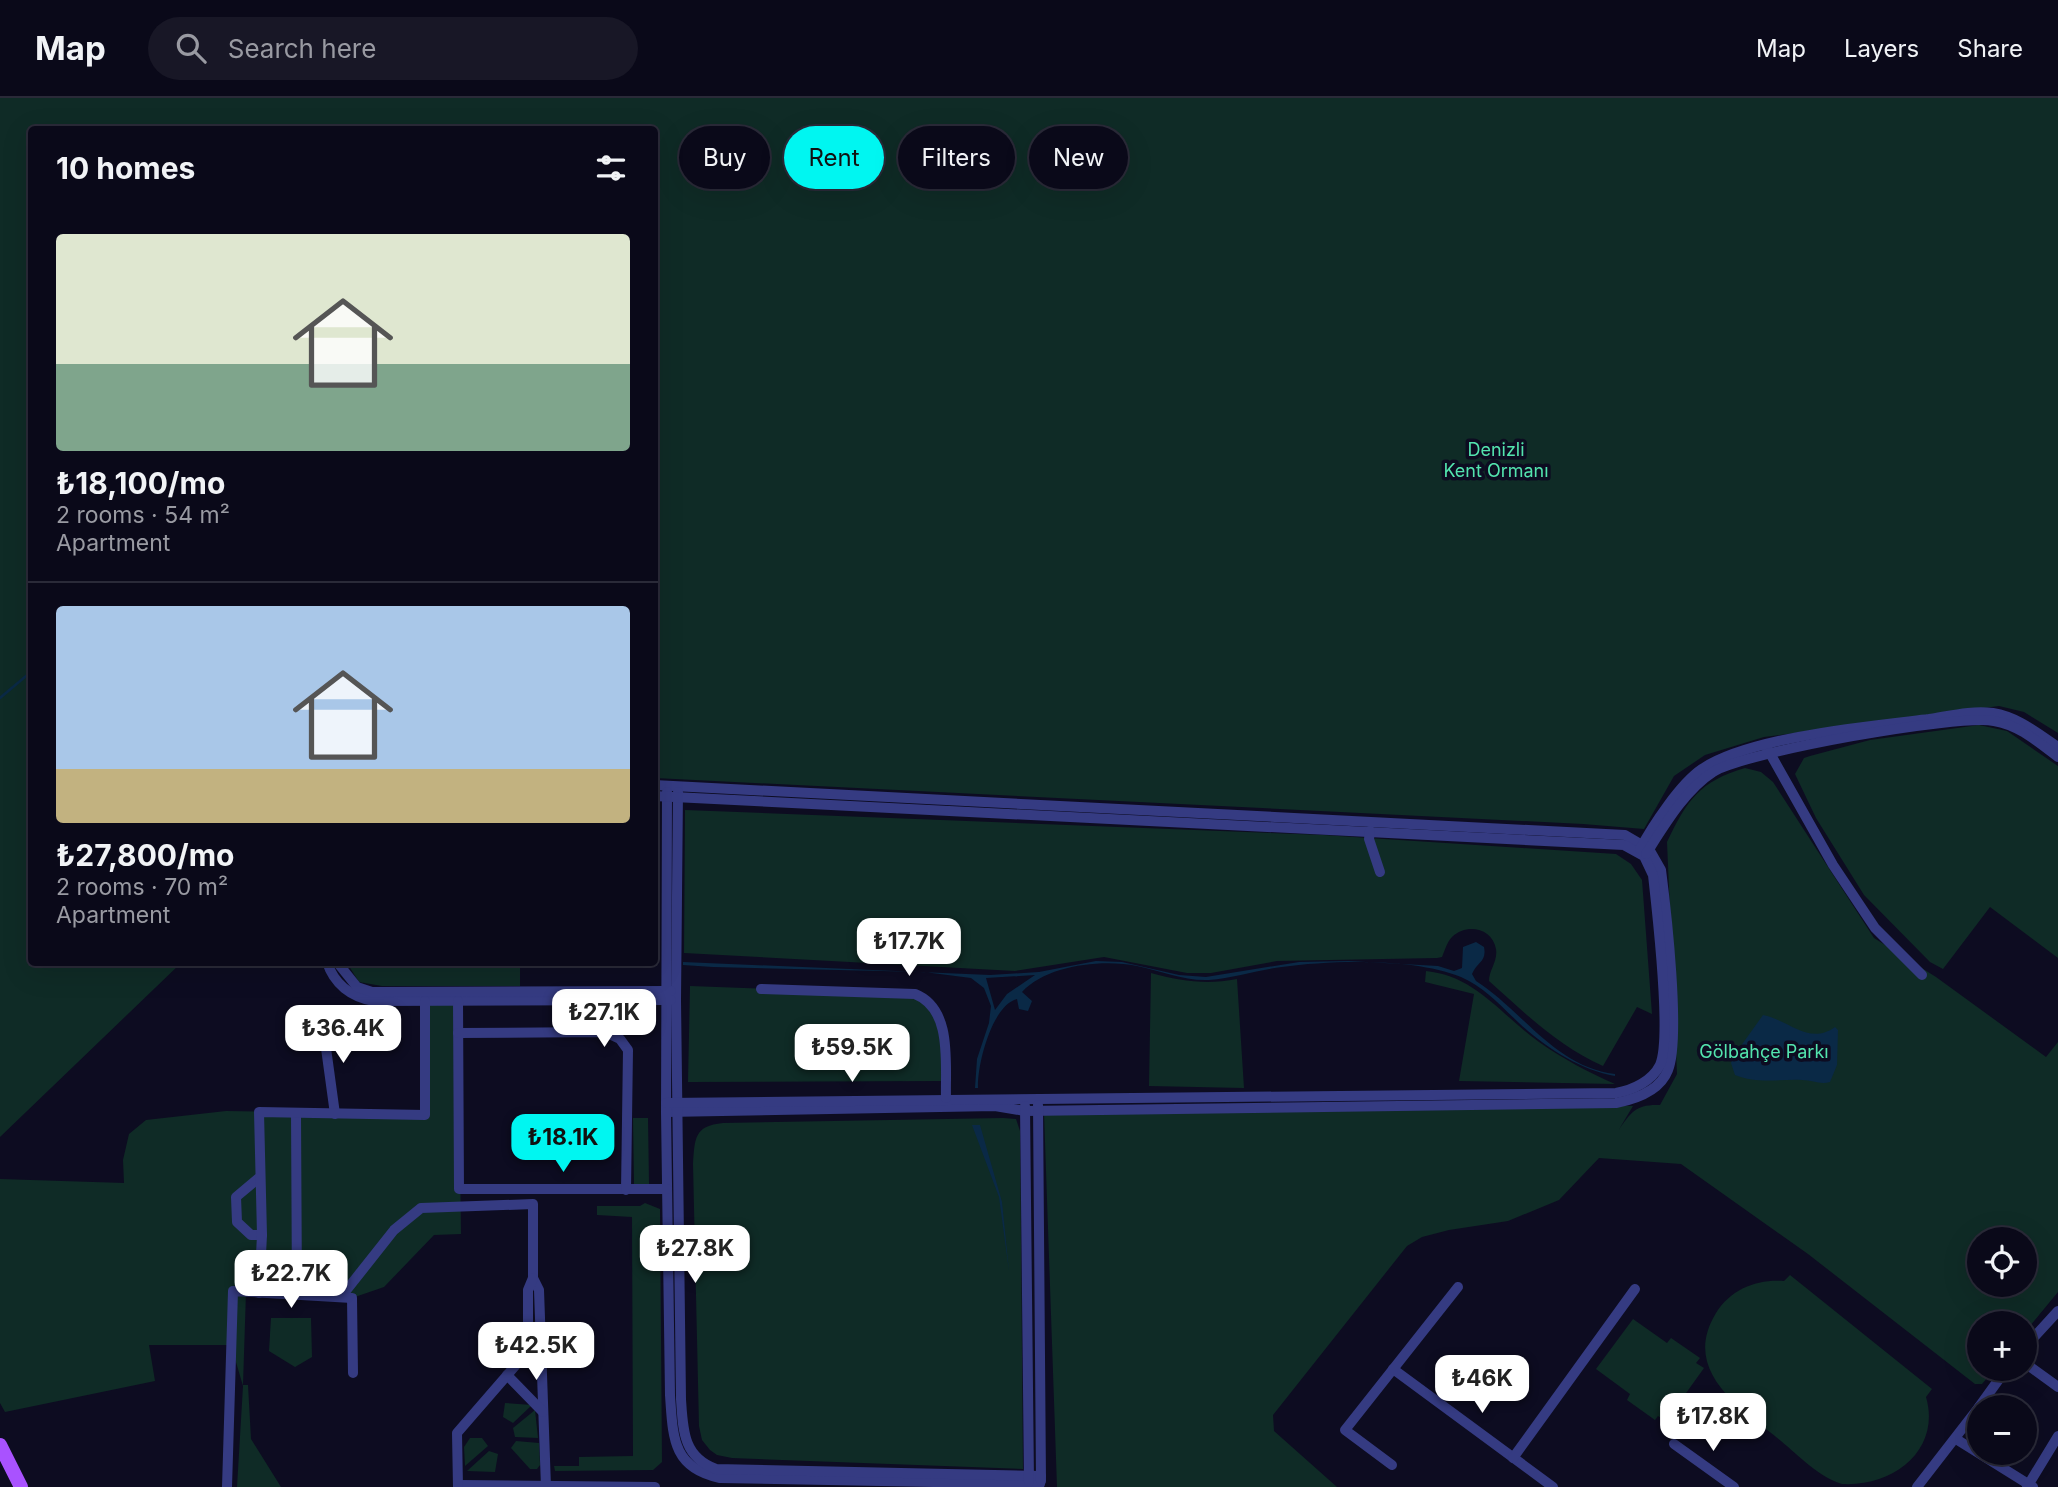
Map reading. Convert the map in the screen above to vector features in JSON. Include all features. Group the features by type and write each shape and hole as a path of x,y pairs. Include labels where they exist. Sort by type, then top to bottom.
{"main road":[{"path":"0,1445 21,1487"}],"street":[{"path":"1644,850 1703,779 1715,770 1772,749 1864,727 1982,712 2021,722 2058,747"},
{"path":"1772,749 1980,720 2006,723 2025,732 2058,757"},
{"path":"1772,749 1837,862 1880,927 1915,961 1922,975 1875,928 1833,865 1772,749"},
{"path":"658,786 672,791 1614,843 1644,850"},
{"path":"672,791 671,1107 681,1399 684,1437 690,1453 702,1464 716,1469 1035,1482"},
{"path":"658,795 672,791 1612,833 1644,850 1661,870 1669,957 1671,1059 1668,1072 1636,1099 1616,1103 1405,1100 671,1107"},
{"path":"1370,831 1369,839 1380,872"},
{"path":"329,966 333,977 345,990 363,999 458,1001 671,996"},
{"path":"340,966 356,986 372,992 671,996"},
{"path":"761,989 915,994 928,999 942,1022 946,1098"},
{"path":"259,1293 262,1235 259,1112 425,1115 425,1001"},
{"path":"458,1001 459,1189 667,1189"},
{"path":"323,1019 335,1114"},
{"path":"458,1033 606,1032 620,1039 628,1050 626,1190"},
{"path":"671,1107 946,1098 1025,1105"},
{"path":"1025,1105 1035,1482"},
{"path":"1035,1482 1038,1105"},
{"path":"671,1107 667,1189 673,1437 692,1469 720,1478 1035,1482"},
{"path":"296,1113 297,1295"},
{"path":"260,1177 236,1197 237,1222 251,1235 262,1235"},
{"path":"341,1297 394,1230 421,1208 533,1204 533,1278 528,1290 528,1351 457,1433 458,1486 655,1487"},
{"path":"533,1278 539,1290 546,1486"},
{"path":"1392,1465 1345,1430 1458,1286"},
{"path":"1513,1458 1635,1289"},
{"path":"226,1487 233,1291 352,1298 353,1373"},
{"path":"2037,1334 2058,1311"},
{"path":"1393,1369 1552,1487"},
{"path":"2037,1372 2058,1387"},
{"path":"507,1375 543,1412"},
{"path":"1917,1487 1967,1424"},
{"path":"1956,1439 2029,1486 2058,1436"},
{"path":"1674,1444 1734,1487"}],"green space":[{"name":"Denizli Kent Ormanı","path":"0,98 2058,98 2058,733 2024,712 1999,706 1764,737 1705,755 1674,776 1644,829 658,778 658,126 28,126 28,966 178,966 0,1137"},
{"path":"1979,725 2007,731 2058,766 2058,958 1990,907 1943,969 1930,962 1864,895 1816,818 1795,774 1804,758 1870,740"},
{"name":"Gölbahçe Parkı","path":"1745,768 1761,772 1773,782 1874,938 1936,977 2046,1057 2058,1042 2058,1292 2037,1317 2037,1311 1967,1311 1967,1378 1808,1254 1681,1164 1599,1158 1559,1200 1508,1221 1449,1230 1422,1237 1407,1246 1273,1415 1274,1431 1337,1487 1057,1487 1044,1113 1405,1105 1633,1106 1618,1131 1635,1110 1660,1105 1677,1074 1667,842 1689,804 1697,794 1717,779"},
{"path":"685,810 1323,835 1616,854 1631,864 1642,880 1652,1014 1637,1007 1603,1066 1557,1039 1489,981 1496,958 1494,942 1484,932 1471,929 1452,937 1442,957 1437,958 1277,961 1211,973 1187,973 1104,957 1015,971 684,953"},
{"path":"349,966 520,966 520,986 382,986 359,982"},
{"path":"1426,971 1459,980 1487,998 1548,1048 1615,1084 1459,1081 1474,994 1425,982"},
{"path":"1151,973 1194,981 1237,979 1244,1088 1149,1086"},
{"path":"690,986 915,994 942,1022 942,1081 688,1082"},
{"path":"425,1001 458,1001 461,1234 434,1235 384,1287 352,1298 246,1292 243,1385 248,1385 251,1439 281,1487 237,1487 243,1386 231,1345 149,1345 155,1381 5,1412 0,1403 0,1179 124,1183 123,1160 129,1134 146,1120 226,1111 424,1115"},
{"path":"633,1118 648,1118 649,1184 634,1184"},
{"path":"1016,1119 1020,1131 1023,1469 732,1458 717,1455 710,1450 702,1440 699,1426 693,1164 696,1140 701,1130 723,1123"},
{"path":"645,1203 660,1209 662,1462 653,1470 555,1471 554,1466 579,1466 579,1457 633,1456 632,1217 597,1215 597,1206 640,1206"},
{"path":"1790,1275 1932,1389 1926,1397 1929,1416 1927,1433 1920,1448 1910,1461 1880,1479 1842,1484 1825,1476 1749,1416 1720,1387 1710,1371 1705,1353 1707,1334 1722,1305 1746,1287 1764,1282 1784,1281"},
{"path":"271,1318 311,1318 312,1357 295,1367 269,1351"},
{"path":"1633,1319 1667,1343 1671,1338 1700,1358 1696,1363 1704,1368 1666,1421 1658,1416 1655,1420 1627,1400 1630,1394 1596,1369"},
{"path":"1971,1381 1985,1381 1982,1384"},
{"path":"505,1403 532,1405 513,1423 503,1417"},
{"path":"535,1410 538,1438 515,1437 513,1428"},
{"path":"470,1438 482,1438 488,1446 465,1466 464,1447"},
{"path":"516,1441 539,1443 540,1465 537,1469 530,1469 511,1448"},
{"path":"489,1451 498,1454 495,1472 467,1471"}],"water":[{"path":"1476,942 1484,947 1485,952 1472,974 1476,981 1557,1049 1575,1061 1615,1076 1589,1069 1552,1049 1529,1032 1485,991 1469,981 1420,966 1399,964 1438,966 1454,971 1462,968 1463,947"},
{"path":"1096,961 1122,962 1179,975 1206,977 1299,962 1370,962 1273,968 1209,980 1181,977 1123,964 1092,964 1060,970 1033,983 1022,992 1032,1001 1028,1011 1019,1009 1017,999 1000,1012 983,1051 978,1088 975,1088 977,1059 989,1023 991,1006 984,988 971,978 926,972 990,975 1039,972","holes":["1035,975 1007,994 995,1010 986,978"]},
{"path":"683,962 913,972 713,967 683,965"},
{"path":"1763,1015 1808,1033 1826,1032 1835,1027 1838,1030 1837,1065 1830,1082 1760,1080 1735,1075 1731,1063 1733,1057"},
{"path":"972,1125 980,1125 1002,1202 1009,1271 999,1197"}],"waterway":[{"path":"0,698 28,674"}]}
